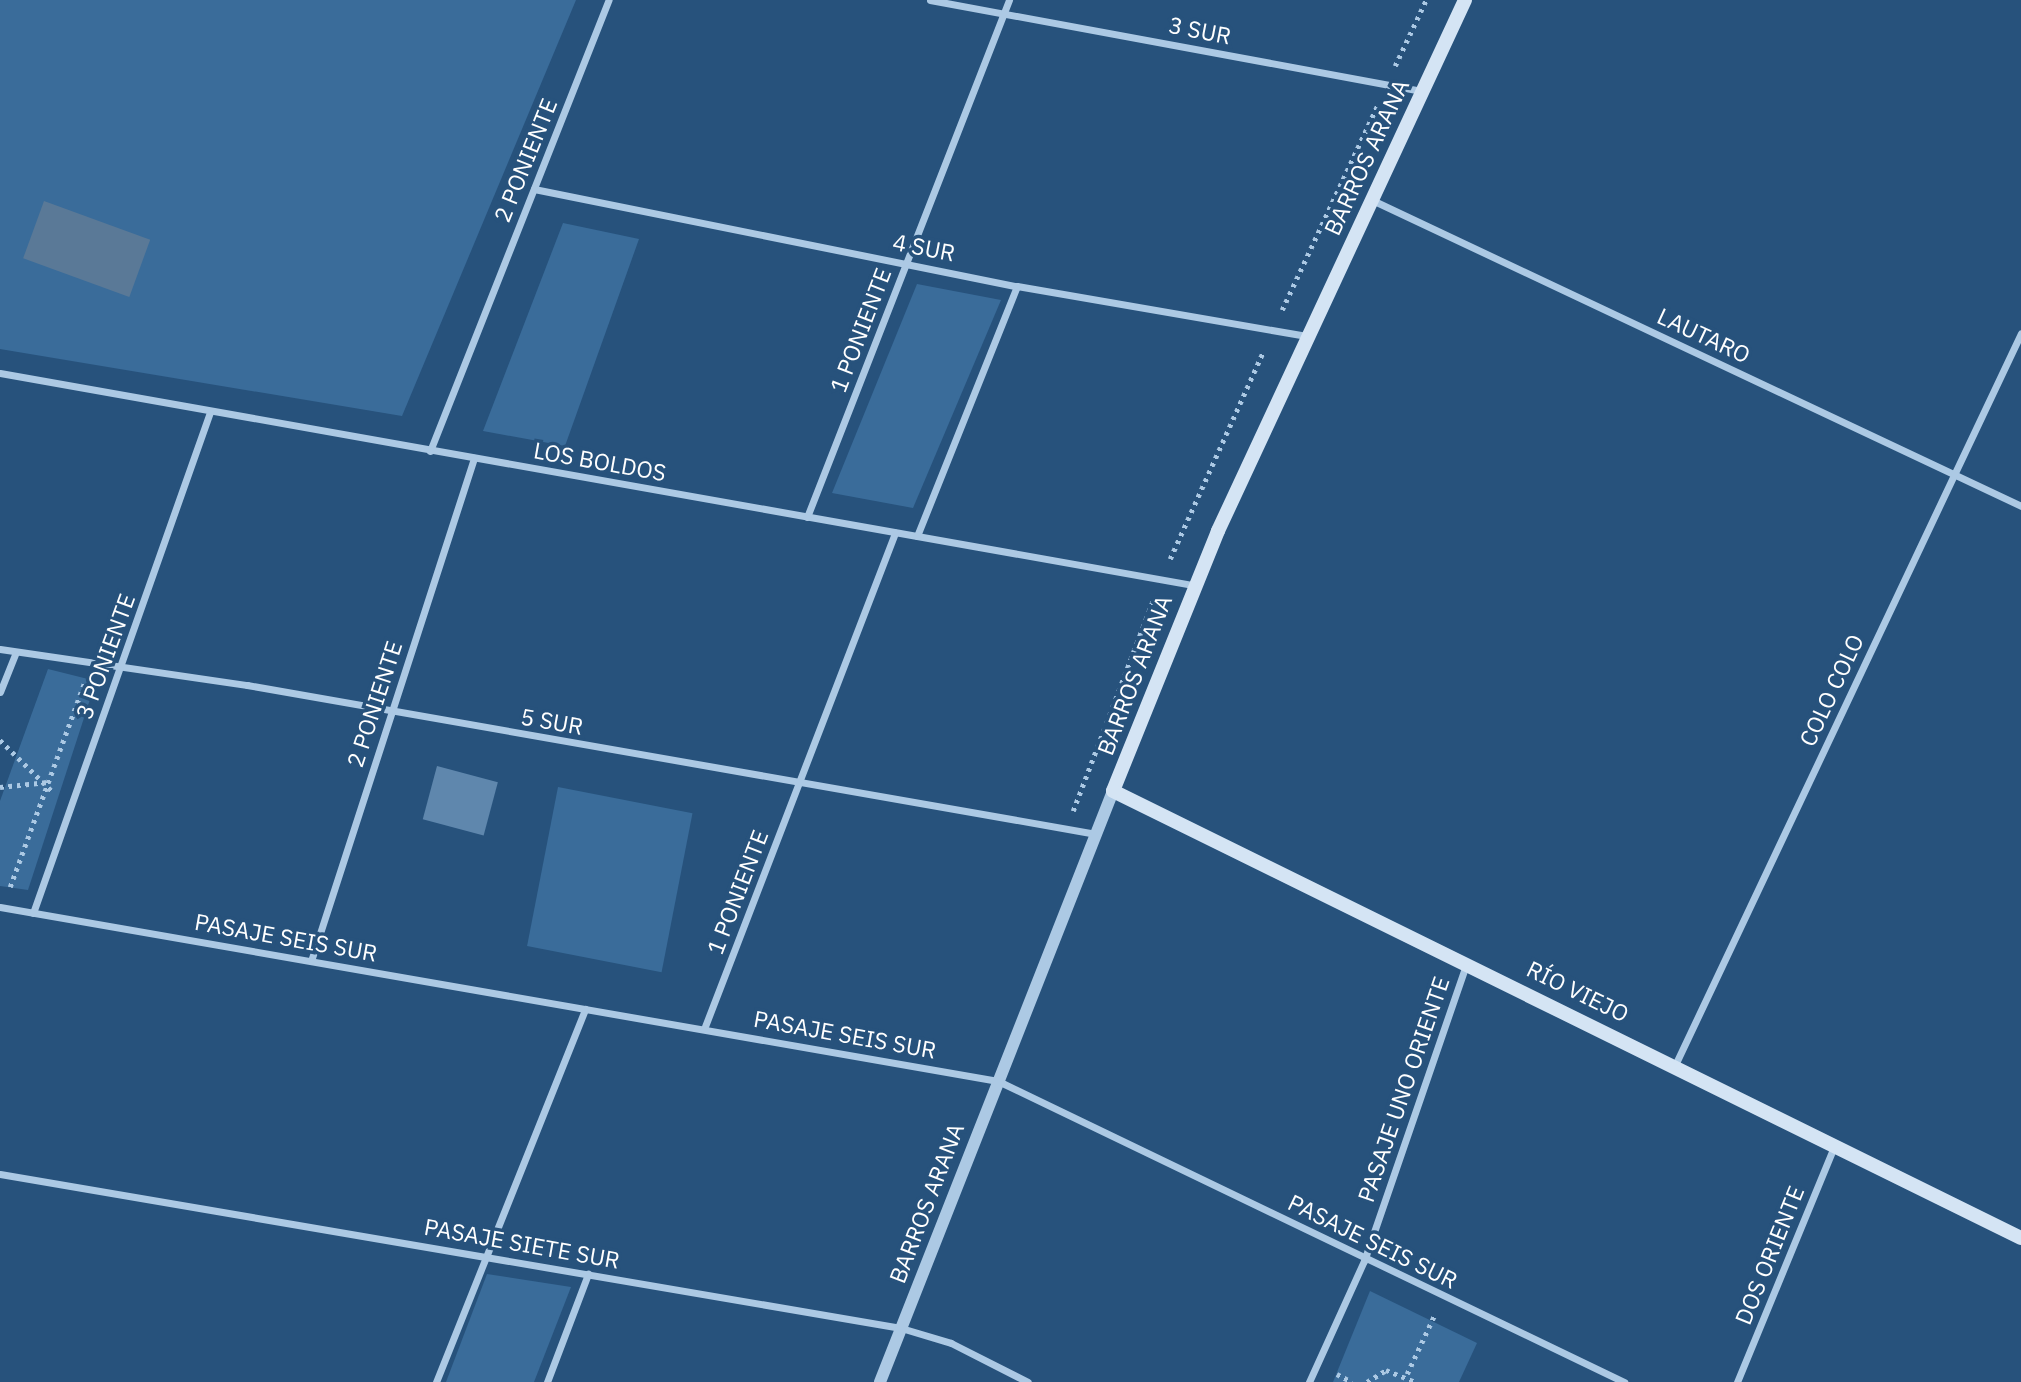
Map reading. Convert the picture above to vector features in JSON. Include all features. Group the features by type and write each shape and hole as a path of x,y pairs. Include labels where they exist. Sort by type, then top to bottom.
{"main road":[{"name":"BARROS ARANA","path":"1113,791 1194,585 1307,336 1465,0"},
{"name":"RÍO VIEJO","path":"1113,791 1676,1063 2021,1238"}],"street":[{"name":"2 PONIENTE","path":"430,450 609,0"},
{"name":"3 SUR","path":"930,0 1422,91"},
{"name":"1 PONIENTE","path":"807,517 1009,0"},
{"name":"4 SUR","path":"534,189 1017,286 1307,336"},
{"name":"LAUTARO","path":"1371,200 2021,506"},
{"path":"918,536 1017,286"},
{"name":"COLO COLO","path":"1676,1063 2021,333"},
{"name":"LOS BOLDOS","path":"0,373 1194,585"},
{"name":"3 PONIENTE","path":"33,913 210,412"},
{"name":"2 PONIENTE","path":"311,961 474,458"},
{"name":"1 PONIENTE","path":"704,1029 895,533"},
{"name":"5 SUR","path":"0,649 392,711 799,785 1096,834"},
{"path":"0,692 16,652"},
{"name":"BARROS ARANA","path":"880,1382 1113,791"},
{"name":"PASAJE SEIS SUR","path":"1,907 998,1081 1054,1103 1364,1261 1624,1382"},
{"name":"PASAJE UNO ORIENTE","path":"1309,1382 1364,1261 1466,962"},
{"path":"436,1382 585,1009"},
{"name":"DOS ORIENTE","path":"1737,1382 1836,1142"},
{"name":"PASAJE SIETE SUR","path":"0,1174 901,1328 951,1343 1028,1382"},
{"path":"547,1382 589,1275"}],"path":[{"path":"1066,829 1161,580 1426,0"},
{"path":"1,907 91,664"},
{"path":"0,740 49,782 65,823"},
{"path":"0,787 49,782 88,758"},
{"path":"1406,1374 1444,1297"},
{"path":"1367,1382 1386,1370 1406,1374 1416,1382"}],"shaded area":[{"path":"0,0 576,0 402,416 0,349"},
{"path":"44,201 150,240 129,297 23,258"},
{"path":"563,223 639,239 565,446 483,431"},
{"path":"917,284 1001,300 913,508 832,493"},
{"path":"48,669 96,681 28,890 0,886 0,801"},
{"path":"558,787 692,813 662,972 527,946"},
{"path":"487,1274 571,1287 534,1382 446,1382"},
{"path":"1370,1291 1477,1343 1459,1382 1333,1382"}],"building":[{"path":"437,766 498,782 484,835 423,819"}]}
